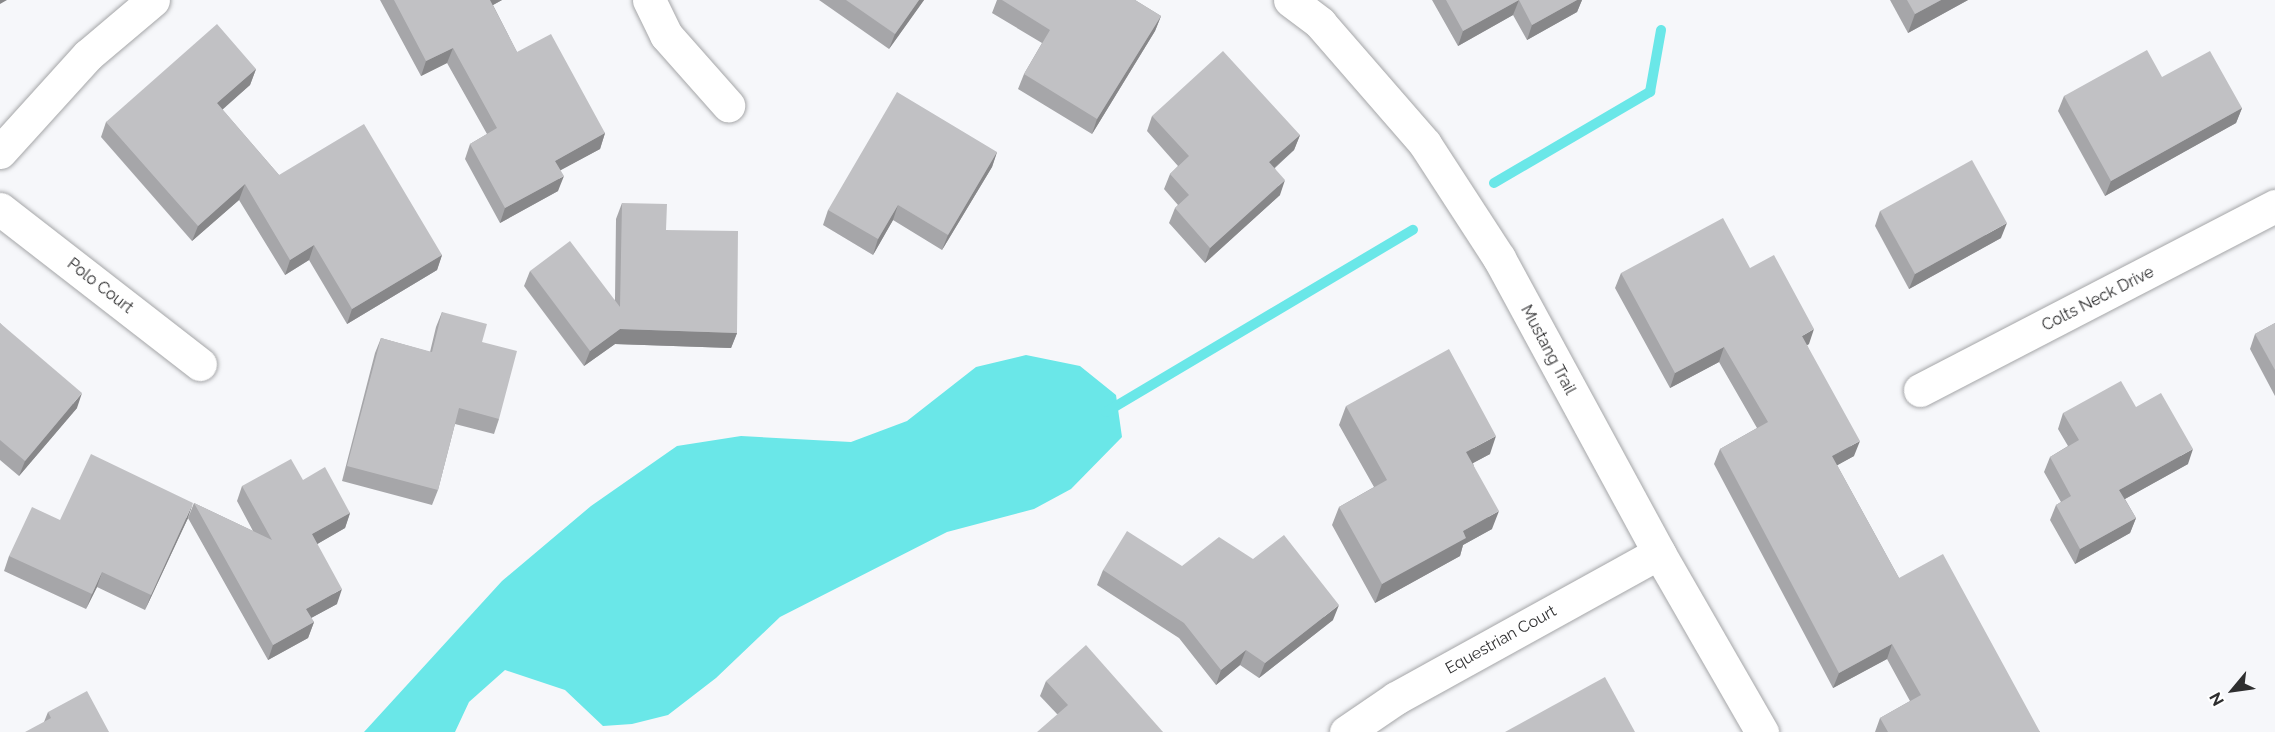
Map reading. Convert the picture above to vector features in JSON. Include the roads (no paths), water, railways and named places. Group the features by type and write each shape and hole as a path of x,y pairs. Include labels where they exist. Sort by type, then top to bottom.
{"street":[{"path":"0,152 88,55 153,0"},
{"path":"648,0 666,35 728,105"},
{"name":"Mustang Trail","path":"1290,0 1320,23 1425,144 1499,258 1659,553 1762,732"},
{"name":"Colts Neck Drive","path":"1920,390 2275,206"},
{"name":"Polo Court","path":"0,209 200,364"},
{"name":"Equestrian Court","path":"1346,732 1396,698 1659,553"}],"water":[{"path":"1026,355 1080,366 1116,395 1122,437 1071,489 1034,509 947,532 780,617 716,678 668,715 632,724 603,726 565,690 505,670 469,702 455,732 364,732 502,581 591,506 677,446 741,436 851,442 907,421 976,367"}],"waterway":[{"path":"1494,183 1650,92 1661,30"},
{"path":"1106,412 1413,230"}]}
